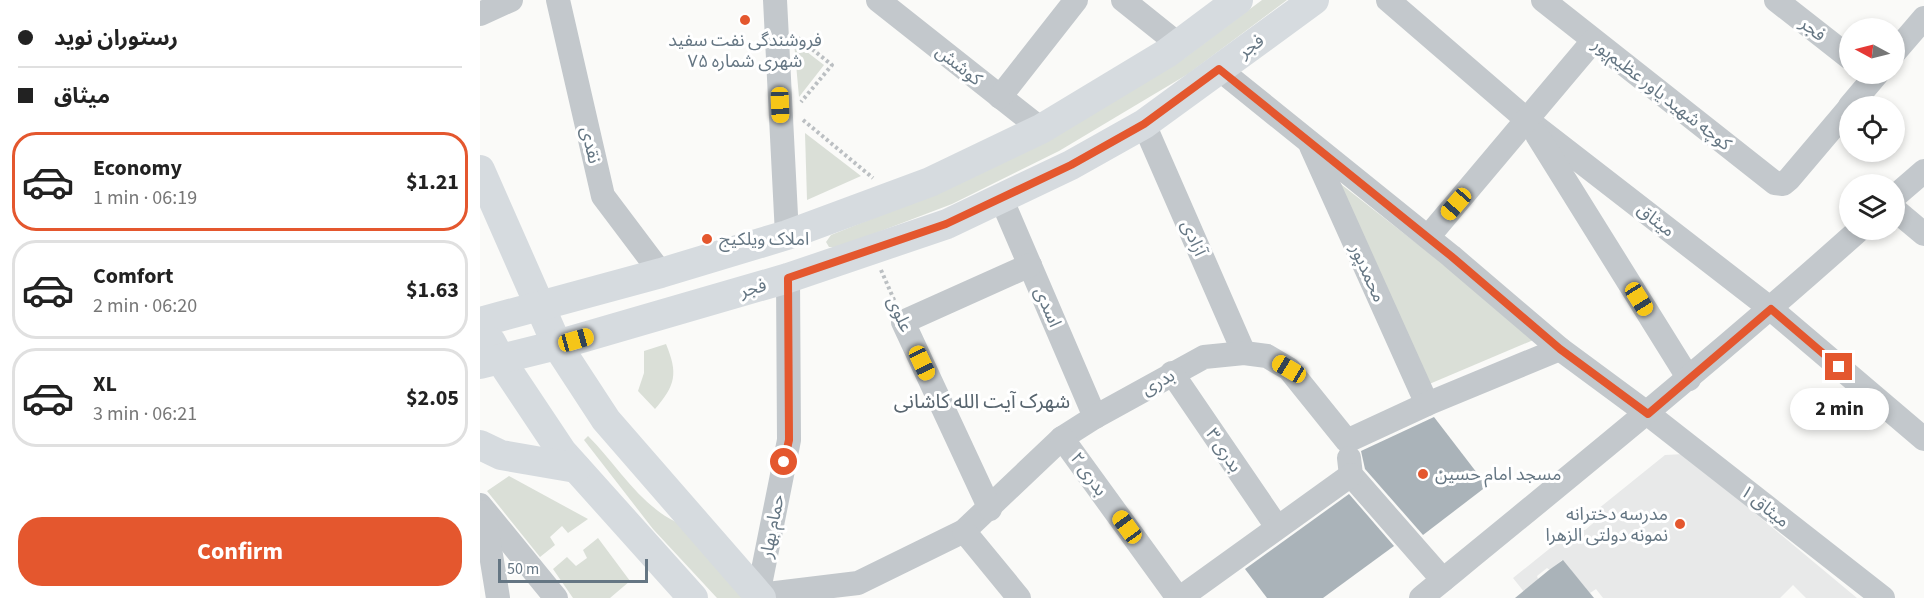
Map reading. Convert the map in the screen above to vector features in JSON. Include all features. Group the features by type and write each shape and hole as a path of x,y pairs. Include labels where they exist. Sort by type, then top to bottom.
{"main road":[{"path":"693,598 562,452 490,362 480,321 661,273 787,235 930,182 1041,129 1179,44 1238,0"},
{"name":"فجر","path":"490,362 557,345 788,278 946,224 1071,165 1144,124 1314,0"},
{"path":"480,170 557,345 606,420 759,596"},
{"path":"787,235 788,278"},
{"path":"480,445 501,455 576,468"}],"street":[{"path":"480,14 511,0"},
{"name":"نقدی","path":"558,0 603,196 661,273"},
{"name":"کوشش","path":"878,0 1041,129"},
{"path":"1000,97 1076,0"},
{"path":"1123,0 1179,44"},
{"name":"میثاق","path":"1388,0 1527,120 1771,309 1924,439"},
{"name":"کوچه شهید یاور عظیم‌پور","path":"1543,0 1775,183 1783,184 1839,120"},
{"name":"فجر","path":"1776,0 1839,49"},
{"path":"776,10 787,119 787,235"},
{"path":"1905,40 1924,18"},
{"path":"1428,237 1593,41"},
{"path":"1219,69 1428,237 1560,349 1648,414"},
{"path":"1527,120 1689,379"},
{"name":"آزادی","path":"1144,124 1244,353"},
{"name":"محمدپور","path":"1310,142 1427,404"},
{"path":"1905,187 1924,171"},
{"name":"اسدی","path":"1001,198 1095,417"},
{"path":"1905,218 1924,234"},
{"path":"1421,598 1648,414 1848,240"},
{"path":"903,322 1030,265"},
{"name":"حمام بهار","path":"759,596 789,440 788,278"},
{"name":"علوی","path":"903,322 990,509"},
{"path":"1443,580 1351,475 1347,441 1427,404 1560,349"},
{"name":"بدری","path":"759,596 858,583 964,531 990,509 1062,438 1172,373 1204,357 1244,353 1267,356 1289,369 1347,441"},
{"name":"بدری ۳","path":"1172,373 1277,527"},
{"name":"میثاق ۱","path":"1648,414 1883,598"},
{"name":"بدری ۲","path":"1062,438 1179,598"},
{"path":"1179,598 1351,475"},
{"path":"482,507 498,598"},
{"path":"482,507 556,598"},
{"path":"964,531 1019,598"}],"path":[{"path":"776,10 832,64 787,119 893,195"},
{"name":"علوی","path":"872,250 903,322"}],"shaded area":[{"path":"1262,0 1287,0 1188,74 1059,151 952,204 839,247 829,247 826,242 831,235 949,188 1183,59"},
{"path":"794,42 824,65 799,97"},
{"path":"805,133 861,176 807,200"},
{"path":"1333,178 1538,338 1427,385"},
{"path":"666,344 672,363 673,378 667,393 655,409 638,391 644,373 644,351"},
{"path":"588,436 640,495 663,515 676,522 743,598 717,598 653,529 584,440"},
{"name":"مدرسه دخترانه نمونه دولتی الزهرا","path":"1684,454 1857,598 1806,598 1793,585 1780,598 1603,598 1596,589 1590,593 1562,560 1550,570 1547,568 1537,576 1538,579 1529,598 1513,578 1574,529 1585,530 1598,519 1598,509 1665,455"},
{"path":"509,476 588,519 568,533 562,526 550,537 555,545 540,557 487,491"},
{"path":"598,538 630,581 610,598 573,598 553,569 567,557 576,566 587,558 583,550"}],"building":[{"name":"مسجد امام حسین","path":"1434,417 1487,486 1423,535 1365,469 1361,451"},
{"path":"1349,494 1394,546 1323,598 1267,598 1245,569"},
{"path":"1563,560 1594,598 1515,598 1549,570"}],"place":[{"name":"فروشندگی نفت سفید شهری شماره ۷۵","path":"745,20"},
{"name":"املاک ویلکیج","path":"707,239"},
{"name":"مسجد امام حسین","path":"1423,474"},
{"name":"مدرسه دخترانه نمونه دولتی الزهرا","path":"1680,524"}],"district":[{"name":"شهرک آیت الله کاشانی","path":"982,401"}],"route":[{"path":"784,462 789,440 788,278 946,224 1071,165 1144,124 1219,69 1451,256 1560,349 1648,414 1771,309 1839,367"}]}
